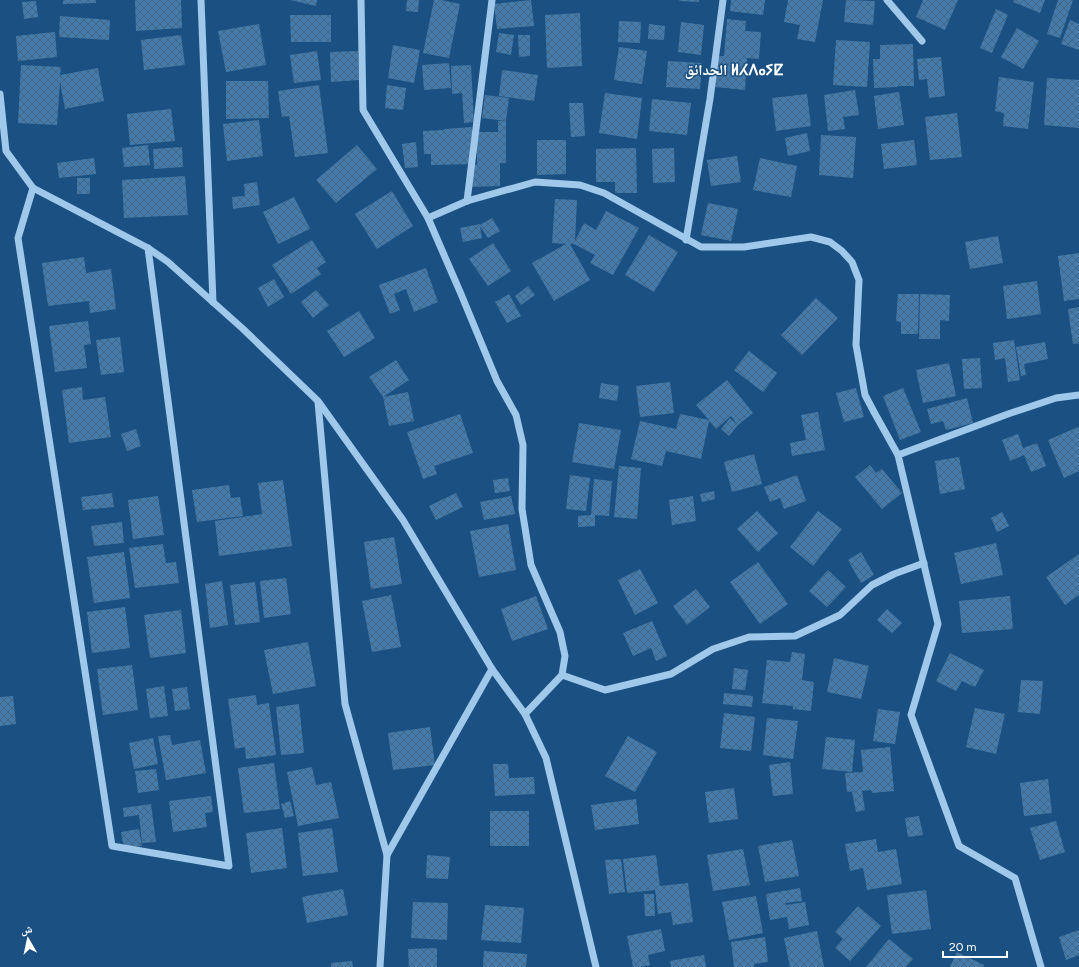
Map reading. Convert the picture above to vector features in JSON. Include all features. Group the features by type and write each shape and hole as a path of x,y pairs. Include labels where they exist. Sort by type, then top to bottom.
{"street":[{"path":"201,0 213,302"},
{"path":"360,0 363,110 428,218 496,381 516,415 523,445 522,509 531,565 560,632 565,656 562,675 525,714"},
{"path":"468,201 492,0"},
{"path":"686,240 710,99 723,0"},
{"path":"887,0 922,41"},
{"path":"0,94 6,151 33,188 148,248 168,262 242,328 318,401 403,520 492,669 525,714 546,758 596,967"},
{"path":"428,218 468,201 535,182 580,185 604,193 701,247 744,247 811,237 830,242 842,251 852,262 860,280 856,344 865,395 898,455 938,624 911,715 959,846 1015,878 1040,967"},
{"path":"33,188 18,238 112,846 229,866 148,248"},
{"path":"898,455 1008,414 1056,398 1079,395"},
{"path":"318,401 345,704 387,855 380,967"},
{"path":"562,675 605,690 671,674 714,649 749,637 795,636 840,615 872,585 894,574 924,564"},
{"path":"387,855 492,669"}],"building":[{"path":"63,0 96,0 96,3 63,4"},
{"path":"135,0 181,0 182,28 136,31"},
{"path":"290,0 317,0 316,6"},
{"path":"407,0 419,0 418,12 406,11"},
{"path":"434,0 460,4 449,58 423,53"},
{"path":"531,0 534,26 497,29 494,4"},
{"path":"699,0 699,2 679,1"},
{"path":"731,0 765,0 763,15 730,11"},
{"path":"788,0 823,0 815,42 797,39 800,25 784,22"},
{"path":"846,0 875,1 873,25 844,22"},
{"path":"923,0 958,0 945,30 916,17"},
{"path":"1014,0 1045,0 1040,13 1013,2"},
{"path":"1058,0 1073,0 1060,38 1047,34"},
{"path":"36,1 38,17 24,19 22,2"},
{"path":"996,9 1008,15 992,53 980,48"},
{"path":"580,13 582,66 547,68 545,15"},
{"path":"290,15 331,15 331,42 291,42"},
{"path":"60,16 110,20 109,40 59,37"},
{"path":"727,19 746,21 745,31 761,32 759,59 747,58 745,90 715,87 717,56 724,56"},
{"path":"1070,20 1079,24 1079,50 1061,44"},
{"path":"619,21 641,22 640,43 618,42"},
{"path":"681,22 704,25 701,55 678,52"},
{"path":"259,24 266,65 226,72 218,31"},
{"path":"649,24 665,26 664,40 648,39"},
{"path":"1017,28 1039,41 1023,69 1001,57"},
{"path":"55,32 57,57 18,61 16,36"},
{"path":"499,33 514,35 511,55 496,52"},
{"path":"181,35 185,65 144,70 141,40"},
{"path":"518,35 530,35 530,56 519,57"},
{"path":"836,40 870,42 867,87 833,85"},
{"path":"913,44 914,86 874,88 873,59 880,59 880,45"},
{"path":"393,45 420,50 414,83 388,78"},
{"path":"619,47 647,51 642,84 614,80"},
{"path":"317,51 321,80 294,83 290,55"},
{"path":"358,51 359,80 331,82 330,52"},
{"path":"941,57 945,96 929,98 927,79 919,80 917,59"},
{"path":"668,61 702,63 700,89 666,87"},
{"path":"449,63 451,88 424,90 422,65"},
{"path":"21,65 61,67 60,75 98,68 104,101 65,109 60,82 57,125 18,123"},
{"path":"471,65 474,122 464,123 462,93 452,94 451,66"},
{"path":"502,70 538,75 534,101 499,96"},
{"path":"999,77 1034,82 1028,129 1003,126 1004,113 995,111"},
{"path":"1047,78 1079,80 1079,128 1044,125"},
{"path":"226,81 268,81 269,118 226,119"},
{"path":"319,85 328,153 295,157 289,116 282,117 278,91"},
{"path":"387,85 406,88 403,110 385,108"},
{"path":"855,90 859,115 843,117 845,129 828,131 824,95"},
{"path":"899,92 904,125 878,129 874,96"},
{"path":"605,93 642,98 637,139 599,133"},
{"path":"807,94 811,126 776,131 772,98"},
{"path":"485,95 509,98 506,121 482,118"},
{"path":"652,99 691,103 687,135 649,131"},
{"path":"569,103 583,103 585,136 571,137"},
{"path":"171,109 175,141 130,145 127,114"},
{"path":"957,113 962,157 930,160 925,117"},
{"path":"259,120 263,156 227,161 223,124"},
{"path":"498,121 506,121 506,163 500,163 500,186 470,187 470,165 477,165 477,132 498,132"},
{"path":"472,127 473,164 431,165 431,154 424,154 423,131"},
{"path":"807,133 810,151 788,156 785,138"},
{"path":"821,135 856,137 853,178 819,175"},
{"path":"537,140 566,140 566,174 537,175"},
{"path":"914,140 917,165 884,169 881,144"},
{"path":"416,142 418,167 405,168 402,144"},
{"path":"148,145 150,165 124,167 122,148"},
{"path":"357,145 377,169 336,203 316,180"},
{"path":"182,147 183,167 154,169 153,149"},
{"path":"636,148 637,193 615,193 615,182 596,182 596,149"},
{"path":"674,148 675,182 653,183 652,149"},
{"path":"737,156 741,182 711,186 707,160"},
{"path":"94,158 96,174 59,178 57,163"},
{"path":"760,158 797,166 791,197 753,190"},
{"path":"185,176 188,215 124,218 122,180"},
{"path":"77,178 90,178 90,194 77,194"},
{"path":"257,182 260,205 233,209 232,197 245,196 244,184"},
{"path":"392,191 413,226 377,249 355,214"},
{"path":"294,197 310,229 278,244 263,212"},
{"path":"555,199 577,200 575,241 584,223 596,230 606,211 639,228 613,275 590,263 595,255 574,244 570,244 590,280 554,301 532,263 566,244 552,243"},
{"path":"708,203 738,209 731,241 701,235"},
{"path":"492,218 500,231 488,238 480,226 482,238 463,242 460,228 480,225"},
{"path":"649,235 678,252 654,292 625,275"},
{"path":"998,236 1003,263 970,269 965,242"},
{"path":"312,240 326,262 317,268 321,274 291,294 272,265"},
{"path":"493,243 511,271 488,286 469,259"},
{"path":"1079,253 1079,299 1064,301 1058,256"},
{"path":"84,257 86,273 111,269 116,309 90,313 89,301 48,306 42,263"},
{"path":"426,268 438,302 414,312 406,289 394,294 400,310 390,314 379,285"},
{"path":"274,279 284,297 268,307 258,288"},
{"path":"1037,281 1041,314 1007,319 1003,286"},
{"path":"528,286 535,295 521,305 515,296"},
{"path":"316,290 329,305 313,318 301,302"},
{"path":"509,294 521,316 507,323 495,302"},
{"path":"898,294 919,294 918,334 901,334 901,322 896,321"},
{"path":"920,294 950,295 949,321 940,320 940,339 919,339"},
{"path":"816,298 838,318 802,355 781,335"},
{"path":"1079,307 1079,343 1073,344 1068,309"},
{"path":"359,311 375,338 344,357 327,331"},
{"path":"88,321 91,344 84,345 87,368 55,372 49,326"},
{"path":"120,337 124,372 101,375 96,340"},
{"path":"1014,340 1020,380 1008,382 1005,358 995,360 993,343"},
{"path":"1045,342 1048,359 1024,364 1026,375 1021,376 1016,347"},
{"path":"749,351 777,373 763,392 734,370"},
{"path":"980,358 982,388 964,389 962,359"},
{"path":"396,360 409,380 383,397 369,377"},
{"path":"949,363 956,396 923,403 916,370"},
{"path":"727,380 753,413 738,425 729,436 721,429 730,418 737,424 731,416 716,429 709,421 701,459 666,451 662,466 631,459 640,421 676,429 680,414 709,420 696,405"},
{"path":"670,382 674,413 640,417 636,386"},
{"path":"601,383 619,386 617,401 599,398"},
{"path":"82,387 83,400 105,397 111,437 69,443 62,390"},
{"path":"856,388 864,417 844,422 836,393"},
{"path":"903,388 921,432 900,440 883,396"},
{"path":"408,392 414,421 389,426 383,397"},
{"path":"967,398 973,423 946,430 943,421 931,424 927,409"},
{"path":"818,412 825,450 792,456 790,443 806,440 801,415"},
{"path":"460,414 473,453 434,466 437,474 423,479 407,432"},
{"path":"579,423 621,430 614,469 572,462"},
{"path":"1078,427 1079,471 1064,478 1048,440"},
{"path":"136,429 141,446 127,451 121,434"},
{"path":"1018,434 1023,448 1037,443 1046,466 1031,472 1024,455 1010,461 1002,440"},
{"path":"754,454 762,484 732,492 724,462"},
{"path":"959,457 965,489 940,494 935,461"},
{"path":"870,465 876,473 882,469 902,493 882,509 855,477"},
{"path":"619,466 641,468 637,519 614,517"},
{"path":"570,475 590,478 586,511 566,509"},
{"path":"797,475 806,501 784,509 780,498 770,502 764,487"},
{"path":"508,478 510,491 495,493 493,480"},
{"path":"594,479 612,481 609,516 595,515 595,526 578,527 578,516 591,515"},
{"path":"283,480 292,546 219,556 215,521 262,514 258,483"},
{"path":"229,485 231,498 240,497 243,516 197,522 192,490"},
{"path":"714,491 715,499 702,502 700,494"},
{"path":"112,493 114,507 83,510 81,497"},
{"path":"456,493 463,507 436,520 429,506"},
{"path":"158,496 164,535 133,539 128,500"},
{"path":"511,496 515,514 484,520 480,502"},
{"path":"693,496 696,521 672,525 669,500"},
{"path":"757,511 778,533 758,552 737,529"},
{"path":"818,511 842,529 813,566 790,547"},
{"path":"1002,512 1009,526 997,532 991,518"},
{"path":"122,522 124,543 94,546 91,526"},
{"path":"508,524 516,570 479,577 470,531"},
{"path":"394,537 402,584 371,589 364,542"},
{"path":"996,543 1003,575 961,584 954,553"},
{"path":"163,544 166,563 176,562 179,583 135,588 129,548"},
{"path":"124,552 130,598 94,603 87,557"},
{"path":"861,552 874,575 861,583 848,560"},
{"path":"1079,554 1079,595 1065,605 1046,577"},
{"path":"758,562 788,604 760,624 730,582"},
{"path":"640,569 658,603 635,615 618,580"},
{"path":"828,570 846,587 827,607 809,591"},
{"path":"286,578 291,614 264,618 260,581"},
{"path":"222,581 228,625 210,628 205,584"},
{"path":"255,582 260,622 235,625 230,585"},
{"path":"696,589 710,607 687,625 673,606"},
{"path":"391,595 401,647 372,652 362,601"},
{"path":"536,596 548,629 512,641 501,609"},
{"path":"1010,596 1013,629 962,633 959,601"},
{"path":"125,607 130,648 92,653 87,612"},
{"path":"887,609 902,623 892,633 877,620"},
{"path":"181,610 186,653 150,658 144,615"},
{"path":"652,621 667,656 656,661 651,648 633,656 623,633"},
{"path":"308,642 316,686 273,694 264,650"},
{"path":"792,652 805,654 802,680 814,682 811,711 793,709 793,706 762,703 767,660 790,662"},
{"path":"950,653 984,670 975,687 962,681 956,691 936,681"},
{"path":"834,658 869,666 861,699 827,692"},
{"path":"132,665 138,710 103,715 97,669"},
{"path":"734,668 748,670 745,690 732,689"},
{"path":"1021,680 1043,681 1040,714 1018,712"},
{"path":"164,686 168,716 150,718 146,689"},
{"path":"187,687 190,709 175,711 172,689"},
{"path":"724,693 753,696 752,707 723,704"},
{"path":"256,695 257,705 269,703 276,755 246,759 245,747 235,749 228,699"},
{"path":"13,696 16,724 0,726 0,697"},
{"path":"299,704 304,753 281,755 276,707"},
{"path":"975,708 1005,714 996,754 966,747"},
{"path":"878,709 900,712 895,744 873,741"},
{"path":"724,713 755,717 751,751 720,748"},
{"path":"767,718 798,721 793,759 763,755"},
{"path":"430,727 435,765 393,770 388,733"},
{"path":"170,735 172,745 200,740 206,773 166,780 158,736"},
{"path":"628,736 657,752 635,792 605,776"},
{"path":"826,737 855,740 852,772 822,769"},
{"path":"153,738 158,764 134,769 129,743"},
{"path":"890,747 894,791 872,793 871,790 862,791 865,810 856,812 852,792 858,791 847,792 845,773 863,772 861,750"},
{"path":"790,762 793,794 773,796 769,765"},
{"path":"274,763 280,809 244,813 238,768"},
{"path":"493,764 508,764 509,778 534,777 535,794 495,796"},
{"path":"312,767 316,785 331,782 339,818 298,826 287,772"},
{"path":"156,769 159,790 138,793 135,771"},
{"path":"1048,779 1052,813 1024,816 1020,783"},
{"path":"734,788 738,819 709,823 705,792"},
{"path":"211,796 213,812 205,813 207,827 173,832 169,801"},
{"path":"636,799 639,824 595,830 591,805"},
{"path":"290,801 294,816 285,818 281,804"},
{"path":"151,804 156,842 142,843 139,815 124,817 123,808"},
{"path":"490,811 529,811 529,846 490,846"},
{"path":"919,816 923,835 908,837 905,818"},
{"path":"1056,821 1065,852 1040,860 1030,828"},
{"path":"282,828 287,868 251,873 246,833"},
{"path":"332,828 338,872 303,876 298,833"},
{"path":"139,829 142,846 124,848 121,832"},
{"path":"876,839 878,852 896,849 902,884 867,890 863,868 850,871 845,844"},
{"path":"792,840 799,876 765,882 758,846"},
{"path":"743,849 750,885 713,891 707,855"},
{"path":"427,855 450,857 448,879 426,878"},
{"path":"656,855 660,886 688,883 693,922 673,925 671,912 658,914 655,890 627,893 623,859"},
{"path":"621,859 625,892 609,894 605,860"},
{"path":"800,888 802,901 785,903 786,905 805,902 809,925 789,929 787,917 770,920 766,894"},
{"path":"343,889 348,915 307,923 302,897"},
{"path":"926,890 931,929 892,934 887,895"},
{"path":"644,894 654,894 655,916 645,916"},
{"path":"756,896 763,933 729,940 722,902"},
{"path":"413,902 448,903 447,940 411,938"},
{"path":"485,905 524,908 521,943 481,940"},
{"path":"858,906 881,926 850,961 835,948 843,939 835,932"},
{"path":"661,929 665,951 648,955 650,965 633,967 627,936"},
{"path":"1079,930 1079,955 1066,960 1059,937"},
{"path":"817,931 824,967 790,967 784,938"},
{"path":"765,937 768,962 754,964 754,967 734,967 731,942"},
{"path":"889,939 913,959 906,967 866,967"},
{"path":"437,948 437,967 409,967 408,949"},
{"path":"484,951 527,954 526,967 483,967"},
{"path":"957,952 984,965 983,967 950,967"},
{"path":"704,955 706,967 671,967 670,961"},
{"path":"352,961 353,967 331,967 331,963"}],"district":[{"name":"الحدائق ⵍⵃⴷⴰⵢⵇ","path":"734,70"}]}
